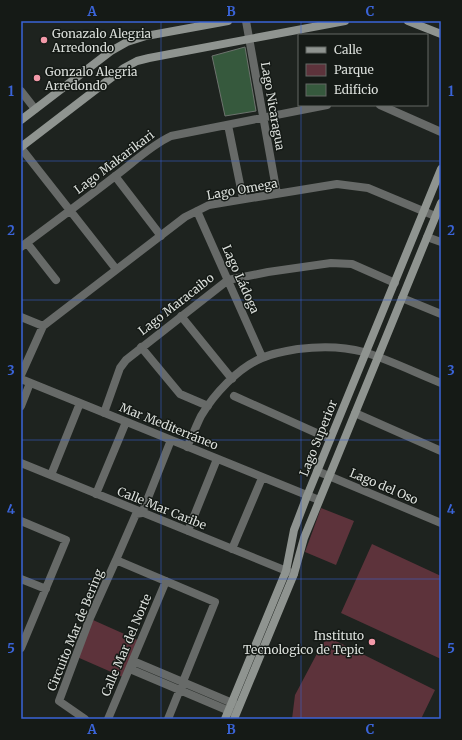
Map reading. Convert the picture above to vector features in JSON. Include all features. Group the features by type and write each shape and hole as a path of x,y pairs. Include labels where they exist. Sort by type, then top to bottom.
{"street":[{"path":"21,120 111,51 127,42 146,36 228,21"},
{"name":"Lago Nicaragua","path":"246,21 277,194"},
{"path":"116,269 21,148 124,68 137,61 345,21"},
{"path":"408,21 441,34"},
{"path":"21,91 35,109"},
{"name":"Lago Makarikari","path":"24,245 161,140 171,136 322,106"},
{"path":"382,106 441,132"},
{"path":"228,125 243,199"},
{"name":"Lago Superior","path":"290,573 294,530 441,169"},
{"path":"115,176 161,236"},
{"name":"Lago Omega","path":"21,375 43,326 185,217 209,205 337,184 349,184 368,188 435,216"},
{"name":"Lago Superior","path":"232,712 441,203"},
{"name":"Lago Ládoga","path":"197,211 262,357"},
{"path":"427,237 441,242"},
{"path":"24,245 56,280"},
{"name":"Lago Maracaibo","path":"104,413 120,368 126,360 228,280 268,272 338,263 352,264 395,283"},
{"path":"402,298 441,314"},
{"path":"181,316 232,379"},
{"path":"21,317 43,326"},
{"path":"188,447 201,417 208,406 232,379 262,357 285,351 316,346 334,347 366,353 441,383"},
{"path":"141,347 180,394 208,406"},
{"name":"Mar Mediterráneo","path":"21,379 319,500"},
{"path":"21,406 30,383"},
{"path":"234,396 330,439"},
{"path":"51,476 80,403"},
{"path":"355,413 441,451"},
{"path":"96,494 126,422"},
{"path":"142,513 171,440"},
{"path":"188,531 217,459"},
{"name":"Calle Mar Caribe","path":"21,463 290,573"},
{"name":"Lago del Oso","path":"317,471 441,523"},
{"path":"232,549 262,478"},
{"name":"Circuito Mar de Bering","path":"85,719 59,700 90,618 136,514 142,513"},
{"path":"21,521 66,540 22,642"},
{"name":"Circuito Mar de Bering","path":"116,560 215,602 168,719"},
{"path":"21,578 46,589"},
{"name":"Calle Mar del Norte","path":"108,719 166,581"},
{"path":"133,660 183,682 232,712"},
{"path":"130,669 232,712"}],"green space":[{"path":"321,508 354,521 336,565 305,552"},
{"path":"372,544 441,576 441,659 341,613"},
{"path":"93,620 140,641 125,678 77,657"},
{"path":"325,641 336,641 435,690 421,719 292,719 295,695 321,646"}],"building":[{"path":"245,47 256,111 225,116 212,56"}],"place":[{"name":"Gonazalo Alegria Arredondo","path":"44,40"},
{"name":"Gonzalo Alegria Arredondo","path":"37,78"},
{"name":"Instituto Tecnologico de Tepic","path":"372,642"}]}
